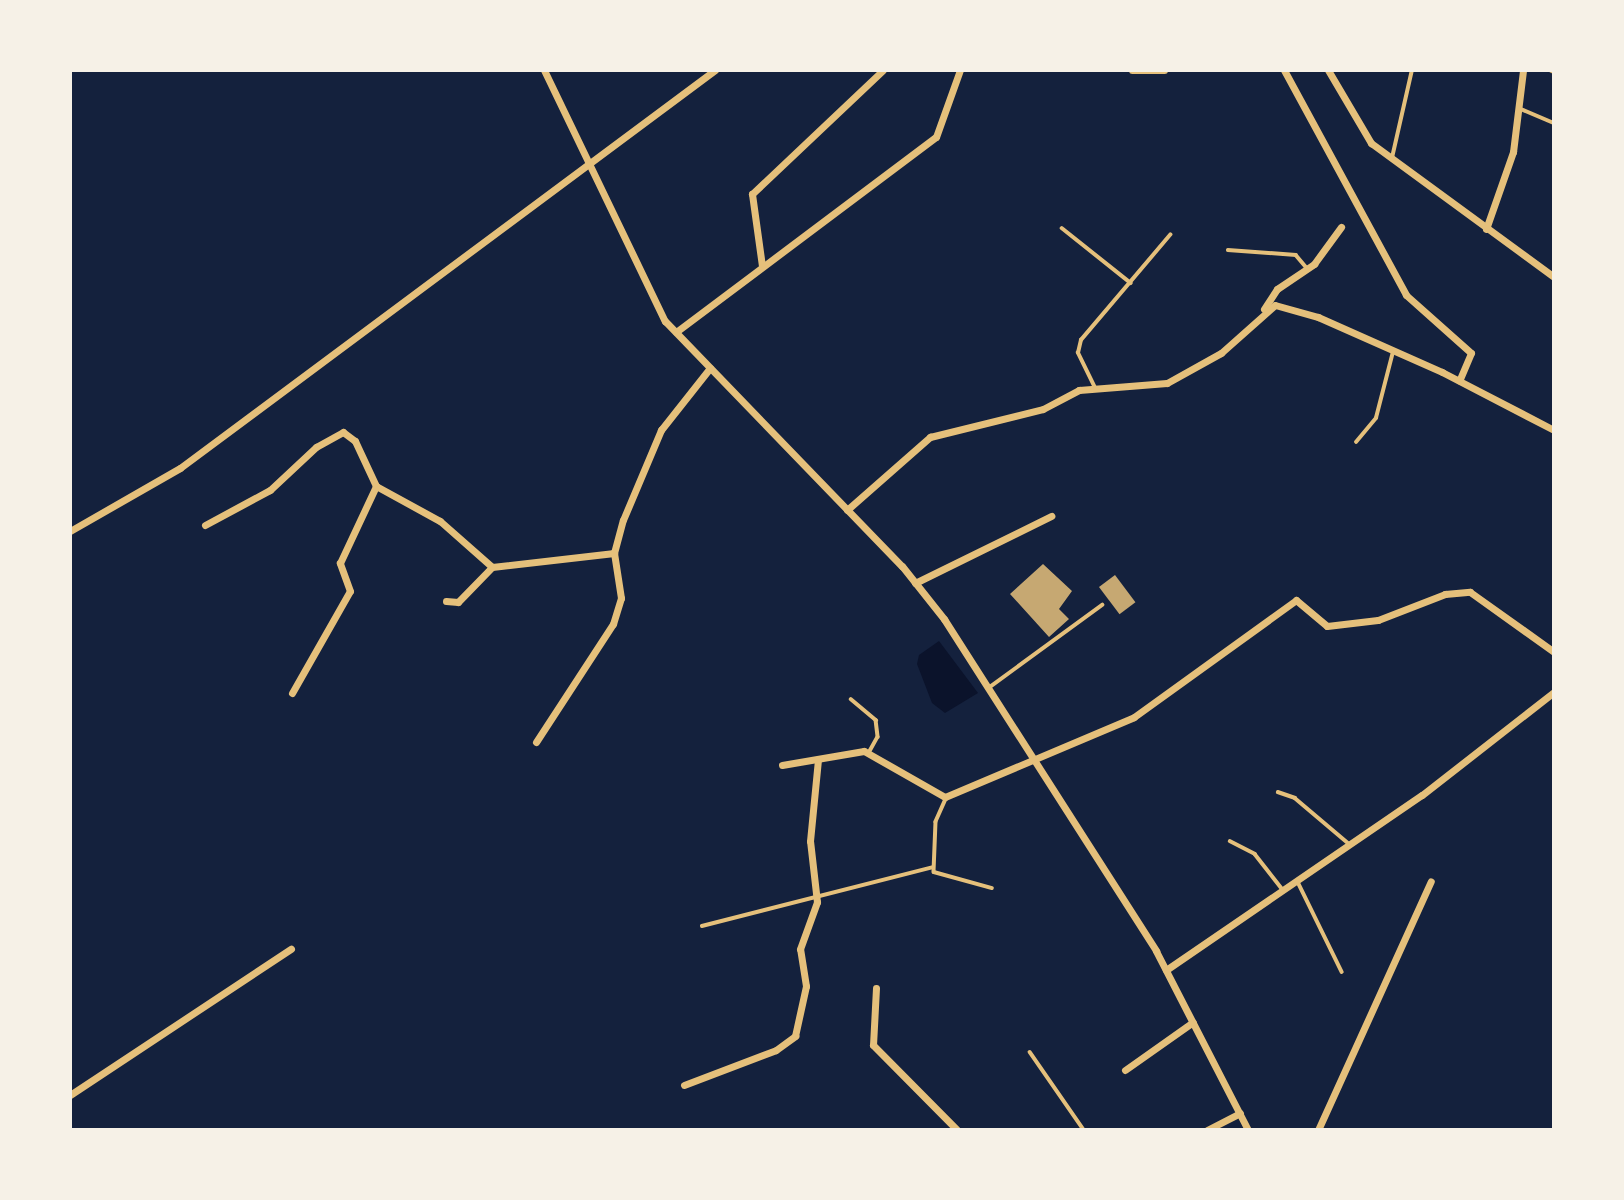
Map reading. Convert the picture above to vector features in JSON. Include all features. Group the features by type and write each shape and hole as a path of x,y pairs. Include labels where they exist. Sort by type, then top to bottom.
{"street":[{"path":"544,70 639,278 676,332 915,583 990,687 1166,970 1248,1130"},
{"path":"70,531 180,467 588,167 715,70"},
{"path":"762,265 752,194 883,70"},
{"path":"676,332 936,137 960,70"},
{"path":"1132,70 1164,70"},
{"path":"1284,70 1406,295 1471,353 1459,381"},
{"path":"1328,70 1353,121 1392,160 1554,277"},
{"path":"1486,229 1506,182 1521,109 1523,70"},
{"path":"847,510 930,437 1043,409 1095,388 1167,383 1221,353 1264,309 1277,289 1307,268 1341,227"},
{"path":"1264,309 1275,305 1318,317 1459,381 1554,430"},
{"path":"536,742 613,624 621,598 614,553 661,430 710,368"},
{"path":"205,525 270,489 316,447 343,432 355,441 376,486 440,521 492,567"},
{"path":"292,693 351,591 340,563 376,486"},
{"path":"915,583 1051,516"},
{"path":"446,601 458,602 492,567 614,553"},
{"path":"782,765 869,753 947,797 1038,761 1134,717 1293,600 1303,601 1315,622 1326,626 1378,620 1446,594 1470,592 1554,652"},
{"path":"1166,970 1349,845 1554,692"},
{"path":"684,1085 776,1050 795,1036 806,986 800,949 813,922 815,892 810,841 818,759"},
{"path":"1318,1130 1431,881"},
{"path":"70,1095 292,949"},
{"path":"876,988 873,1045 957,1130"},
{"path":"1125,1070 1192,1023"},
{"path":"1207,1130 1240,1114"}],"lane":[{"path":"1392,160 1412,70"},
{"path":"1521,109 1554,123"},
{"path":"1062,228 1131,283"},
{"path":"1095,388 1078,353 1081,341 1170,235"},
{"path":"1228,250 1296,256 1307,268"},
{"path":"1356,442 1376,418 1393,350"},
{"path":"990,687 1102,605"},
{"path":"851,699 876,720 878,737 869,753"},
{"path":"1278,792 1306,806 1349,845"},
{"path":"947,797 936,822 933,867 940,878 980,881 992,888"},
{"path":"1230,841 1261,859 1283,890"},
{"path":"702,926 815,892 933,867"},
{"path":"1297,880 1342,972"},
{"path":"1030,1052 1084,1130"}],"water":[{"path":"939,641 978,693 945,713 932,703 917,664 919,655"}],"building":[{"path":"1043,564 1072,591 1059,609 1069,619 1049,637 1010,594"},
{"path":"1115,575 1135,602 1119,614 1099,587"}]}
